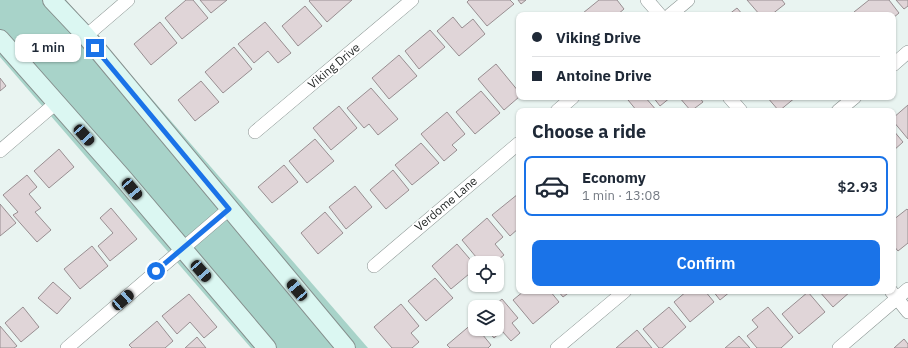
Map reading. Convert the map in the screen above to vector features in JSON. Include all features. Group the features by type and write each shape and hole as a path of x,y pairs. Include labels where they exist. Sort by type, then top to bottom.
{"main road":[{"path":"52,0 86,36 346,348"},
{"path":"0,39 122,177 267,348"}],"street":[{"path":"86,36 128,0"},
{"name":"Viking Drive","path":"255,132 412,0"},
{"path":"647,0 657,12"},
{"path":"674,12 688,0"},
{"path":"896,62 908,52"},
{"path":"560,108 570,100"},
{"path":"732,100 738,108"},
{"path":"842,108 851,100"},
{"path":"0,151 56,103"},
{"name":"Verdome Lane","path":"374,266 516,146"},
{"path":"67,348 229,209"},
{"path":"839,348 894,295 908,289"},
{"path":"557,348 621,294"},
{"path":"894,295 908,312"}],"green space":[{"path":"0,0 66,0 368,348 251,348 0,57"}],"building":[{"path":"186,0 193,0 208,18 182,39 165,18"},
{"path":"200,0 227,0 211,13"},
{"path":"352,0 327,22 309,1"},
{"path":"469,0 510,0 514,4 487,26 467,2"},
{"path":"518,0 526,0 521,4"},
{"path":"599,0 617,0 624,9 620,12 584,12"},
{"path":"747,0 782,0 785,4 775,12 757,12"},
{"path":"869,0 889,0 899,13 896,16 896,12 854,12"},
{"path":"896,0 908,0 908,6 904,9"},
{"path":"305,6 322,26 298,46 282,26"},
{"path":"737,8 740,12 732,12"},
{"path":"453,17 462,28 473,19 485,34 459,56 437,31"},
{"path":"160,22 177,43 151,65 134,44"},
{"path":"265,22 291,53 278,63 268,51 254,63 238,44"},
{"path":"430,30 445,47 419,69 405,51"},
{"path":"234,47 252,69 223,93 205,72"},
{"path":"399,55 417,76 389,99 372,78"},
{"path":"496,64 516,88 516,100 504,110 478,79"},
{"path":"0,78 6,86 0,91"},
{"path":"201,81 219,102 195,121 178,100"},
{"path":"371,88 398,119 378,135 369,124 364,128 347,108"},
{"path":"481,91 500,113 475,134 456,112"},
{"path":"628,100 648,100 654,108 635,108"},
{"path":"655,100 667,100 660,106"},
{"path":"682,100 701,100 703,102 695,108 688,108"},
{"path":"770,100 792,100 783,108 776,108"},
{"path":"908,105 908,139 896,125 896,115"},
{"path":"339,106 357,128 331,150 313,128"},
{"path":"447,112 465,134 452,145 457,150 444,161 421,134"},
{"path":"896,134 903,142 896,148"},
{"path":"315,139 334,161 307,183 289,161"},
{"path":"421,143 439,163 412,185 395,165"},
{"path":"59,149 74,167 49,188 34,171"},
{"path":"284,165 298,182 272,203 258,187"},
{"path":"393,170 409,190 386,209 370,190"},
{"path":"27,175 37,187 29,194 41,208 35,212 51,230 37,242 13,215 18,212 3,195"},
{"path":"355,186 372,207 346,229 329,207"},
{"path":"516,196 516,231 510,236 492,215"},
{"path":"0,204 16,223 0,236"},
{"path":"111,208 137,239 110,261 98,246 113,233 100,218"},
{"path":"907,209 908,210 908,243 898,251 896,249 896,218"},
{"path":"325,212 343,233 318,254 301,233"},
{"path":"487,218 503,237 495,244 504,255 475,256 462,240"},
{"path":"457,244 468,257 468,275 451,289 432,266"},
{"path":"92,246 108,266 80,289 64,269"},
{"path":"435,278 453,298 426,321 408,301"},
{"path":"53,282 71,298 57,314 38,298"},
{"path":"189,294 217,327 204,338 190,322 177,334 162,316"},
{"path":"520,294 552,294 559,302 533,324 513,300"},
{"path":"683,294 707,294 714,302 690,322 674,302"},
{"path":"715,294 727,294 720,300"},
{"path":"806,294 810,294 825,312 799,334 782,314"},
{"path":"822,294 848,294 833,307"},
{"path":"504,301 518,318 512,323 520,333 511,341 504,333"},
{"path":"401,304 419,326 411,333 419,342 412,348 392,348 374,327"},
{"path":"23,307 39,327 21,342 5,323"},
{"path":"669,307 686,327 662,348 659,348 643,329"},
{"path":"768,307 793,337 781,348 757,348 747,336 758,327 752,320"},
{"path":"157,321 173,341 165,348 132,348 129,345"},
{"path":"0,326 17,346 14,348 0,348"},
{"path":"468,327 468,336 484,336 491,345 488,348 450,348 447,345"},
{"path":"637,330 652,348 616,348"},
{"path":"739,336 750,348 725,348"},
{"path":"197,337 206,348 185,348"},
{"path":"904,339 908,344 908,348 894,348"}],"route":[{"path":"95,48 229,209 156,271"}]}
